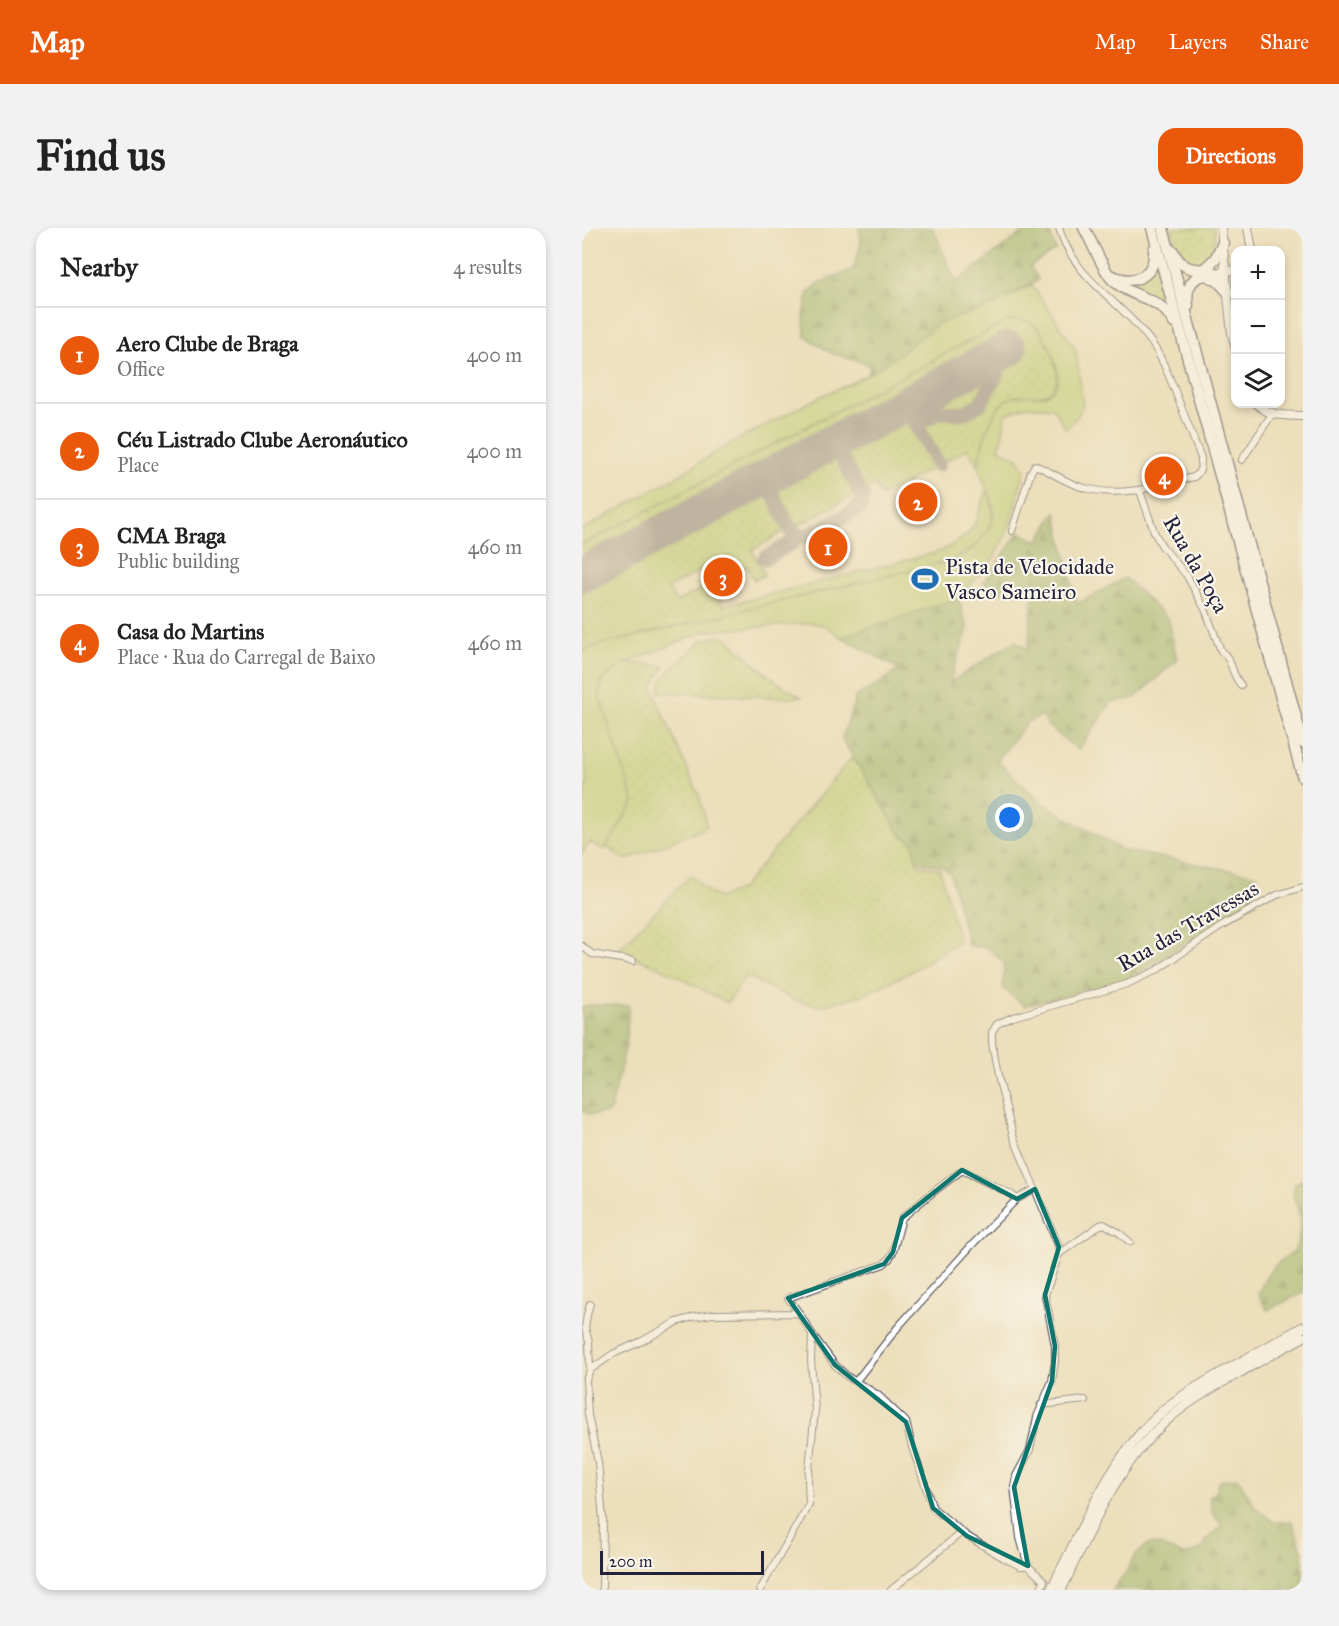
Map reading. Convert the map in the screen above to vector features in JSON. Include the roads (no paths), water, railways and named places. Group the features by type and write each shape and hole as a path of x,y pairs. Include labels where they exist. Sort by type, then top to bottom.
{"highway":[{"path":"1084,228 1112,280 1124,289 1149,298 1164,307 1173,320 1186,354"},
{"path":"1106,268 1114,276 1125,280 1137,279 1147,273 1153,263 1151,228"},
{"path":"1151,228 1303,778"},
{"path":"1164,228 1173,253 1181,264 1194,270 1219,274 1231,270"},
{"path":"1164,228 1303,742"},
{"path":"1193,339 1186,296 1190,285 1215,260 1223,243"},
{"path":"1205,272 1218,281 1228,293"}],"main road":[{"path":"1051,1590 1099,1494 1141,1434 1166,1409 1197,1387 1303,1327"},
{"path":"1061,1590 1107,1497 1127,1464 1145,1442 1187,1404 1303,1336"}],"street":[{"path":"1012,531 1035,465 1084,488 1112,493 1140,491 1194,477 1199,473 1201,467 1201,458 1166,367 1155,347 1084,274 1072,257 1059,228"},
{"path":"1221,228 1231,270 1228,293 1231,324"},
{"path":"1248,228 1251,246"},
{"path":"1261,408 1272,414 1303,416"},
{"path":"1242,460 1272,414"},
{"name":"Rua da Poça","path":"1140,491 1155,534 1187,576 1204,609 1221,651 1227,654 1235,680 1241,685"},
{"name":"Rua das Travessas","path":"1035,1189 1013,1136 998,1076 992,1043 992,1032 997,1024 1013,1017 1143,978 1222,926 1277,895 1303,887"},
{"path":"582,946 592,954 633,961"},
{"path":"1017,1199 962,1170 902,1218 893,1252 884,1264 788,1298 835,1365 848,1377 878,1395 906,1422 933,1508 962,1532 1004,1558 1020,1566 1028,1566"},
{"path":"856,1381 898,1327 971,1246 1017,1199 1035,1189 1059,1247 1059,1254 1046,1295 1047,1310 1052,1325 1055,1362 1052,1381 1036,1417 1030,1450 1016,1476 1014,1487 1020,1538 1028,1566 1044,1581 1040,1590"},
{"path":"1059,1254 1104,1224 1130,1242"},
{"path":"590,1304 585,1328 589,1342 590,1370 586,1380 588,1415 598,1462 603,1520 602,1590"},
{"path":"590,1370 613,1354 677,1322 693,1317 713,1314 799,1313"},
{"path":"760,1590 809,1504 808,1479 815,1410 811,1360 812,1334"},
{"path":"1041,1405 1085,1400"},
{"path":"891,1590 962,1532"}],"place":[{"name":"Casa do Martins","path":"1164,476"},
{"name":"Céu Listrado Clube Aeronáutico","path":"918,502"},
{"name":"Aero Clube de Braga","path":"828,547"},
{"name":"CMA Braga","path":"723,577"},
{"name":"Pista de Velocidade Vasco Sameiro","path":"925,579"}]}
